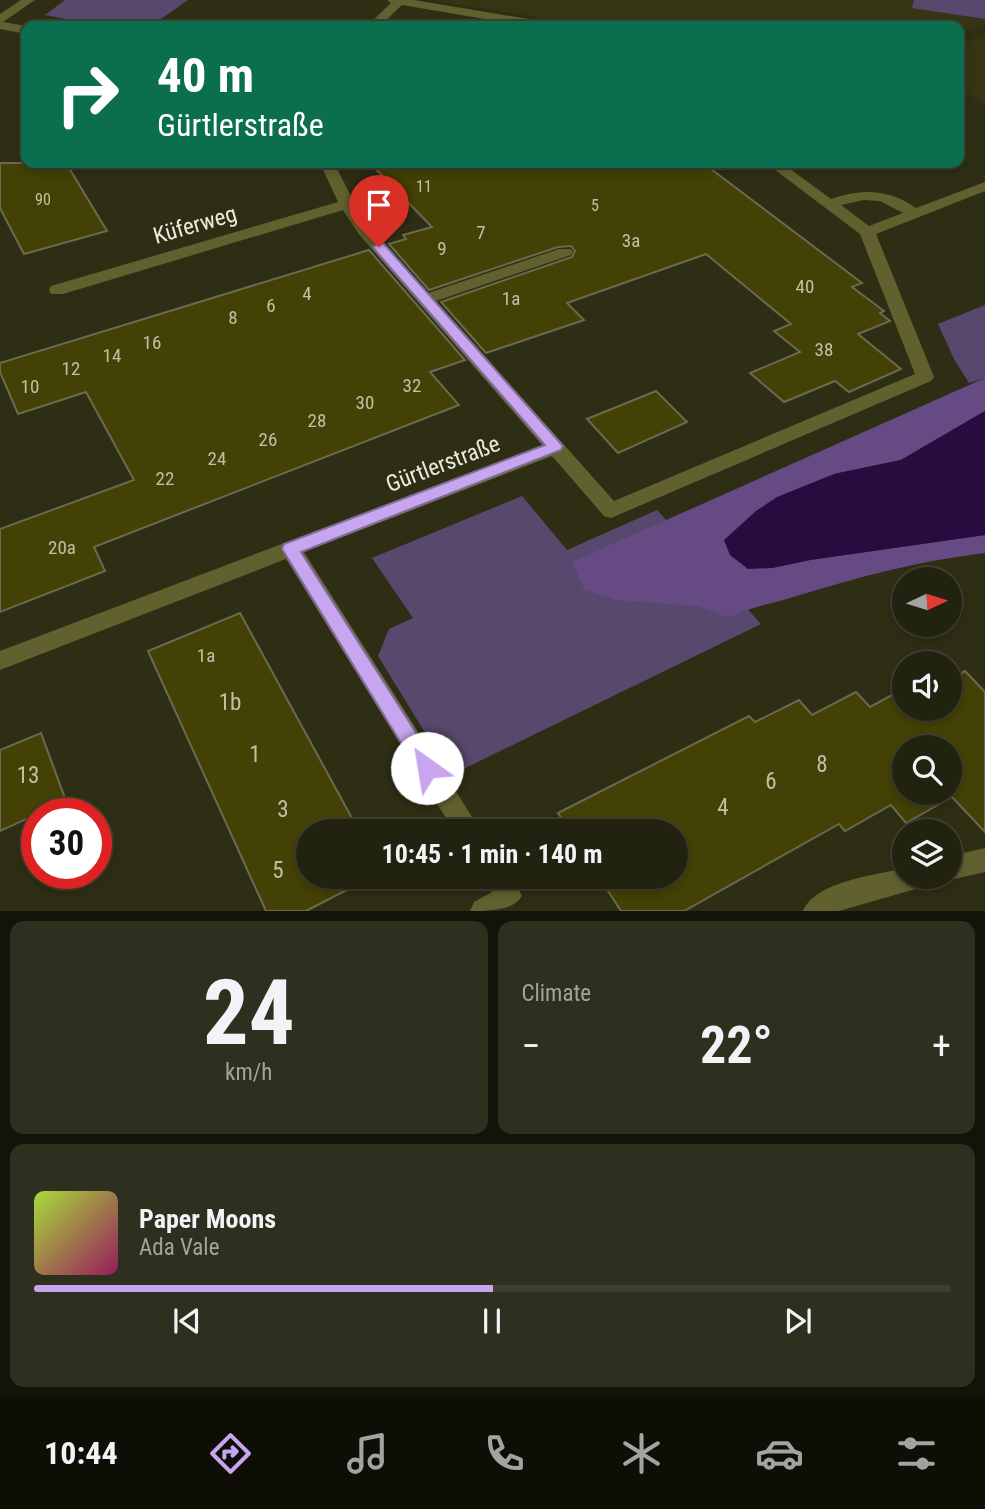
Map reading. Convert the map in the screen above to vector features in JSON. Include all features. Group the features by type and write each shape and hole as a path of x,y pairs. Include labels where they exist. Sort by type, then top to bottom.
{"street":[{"path":"0,19 29,0"},
{"path":"378,21 396,1 517,21"},
{"path":"0,25 21,29"},
{"path":"329,168 347,205 364,230 611,511 925,377 867,232 780,168"},
{"path":"867,232 985,186"},
{"path":"830,204 860,195 880,195 900,203 914,214"},
{"name":"Küferweg","path":"57,290 347,205"},
{"path":"426,299 565,252"},
{"name":"Gürtlerstraße","path":"0,661 555,446"},
{"path":"290,549 460,819"},
{"path":"962,866 985,860"},
{"path":"816,911 838,896 892,883"},
{"path":"483,911 508,894"}],"shaded area":[{"path":"65,0 188,0 158,21 77,21 45,15"},
{"path":"430,0 985,0 985,25 964,32 964,21 549,21"},
{"path":"914,0 985,0 985,19 912,8"},
{"path":"985,35 985,104 964,92 964,42"},
{"path":"985,305 985,378 969,383 954,359 938,324"},
{"path":"985,378 985,411 901,460 834,474 772,568 985,535 985,553 892,567 892,570 751,609 729,618 697,606 616,600 584,589 572,562"},
{"path":"985,411 985,535 772,568 748,569 730,555 724,540 756,511 777,497 834,474 901,460"},
{"path":"522,496 567,550 657,510 761,624 451,775 378,656 389,629 413,618 372,558"}],"building":[{"path":"0,163 21,163 21,168 69,168 107,231 24,254 0,208"},
{"path":"375,168 710,168 862,283 852,287 884,311 880,313 890,321 858,334 901,369 849,392 835,381 784,402 750,373 800,352 774,331 791,324 706,254 567,303 584,320 486,353 441,302 572,257 575,251 571,246 558,247 429,290 389,244 406,239 403,235 432,227"},
{"path":"369,250 465,360 430,372 459,405 94,547 105,571 0,612 0,529 134,480 86,392 18,414 0,372 0,363"},
{"path":"656,391 687,422 618,453 587,419"},
{"path":"240,613 352,819 296,819 296,889 349,889 306,911 266,911 148,651"},
{"path":"965,671 985,692 985,832 960,805 962,805 962,735 892,735 892,805 938,805 913,819 903,819 891,805 845,831 839,824 684,911 621,911 607,889 688,889 688,819 562,819 558,813 749,716 755,722 799,700 812,715 856,692 870,707 892,695 892,721 962,721 962,673"},
{"path":"41,733 65,798 21,798 21,821 0,831 0,750"}],"route":[{"path":"379,247 555,446 290,549 427,768"}]}
